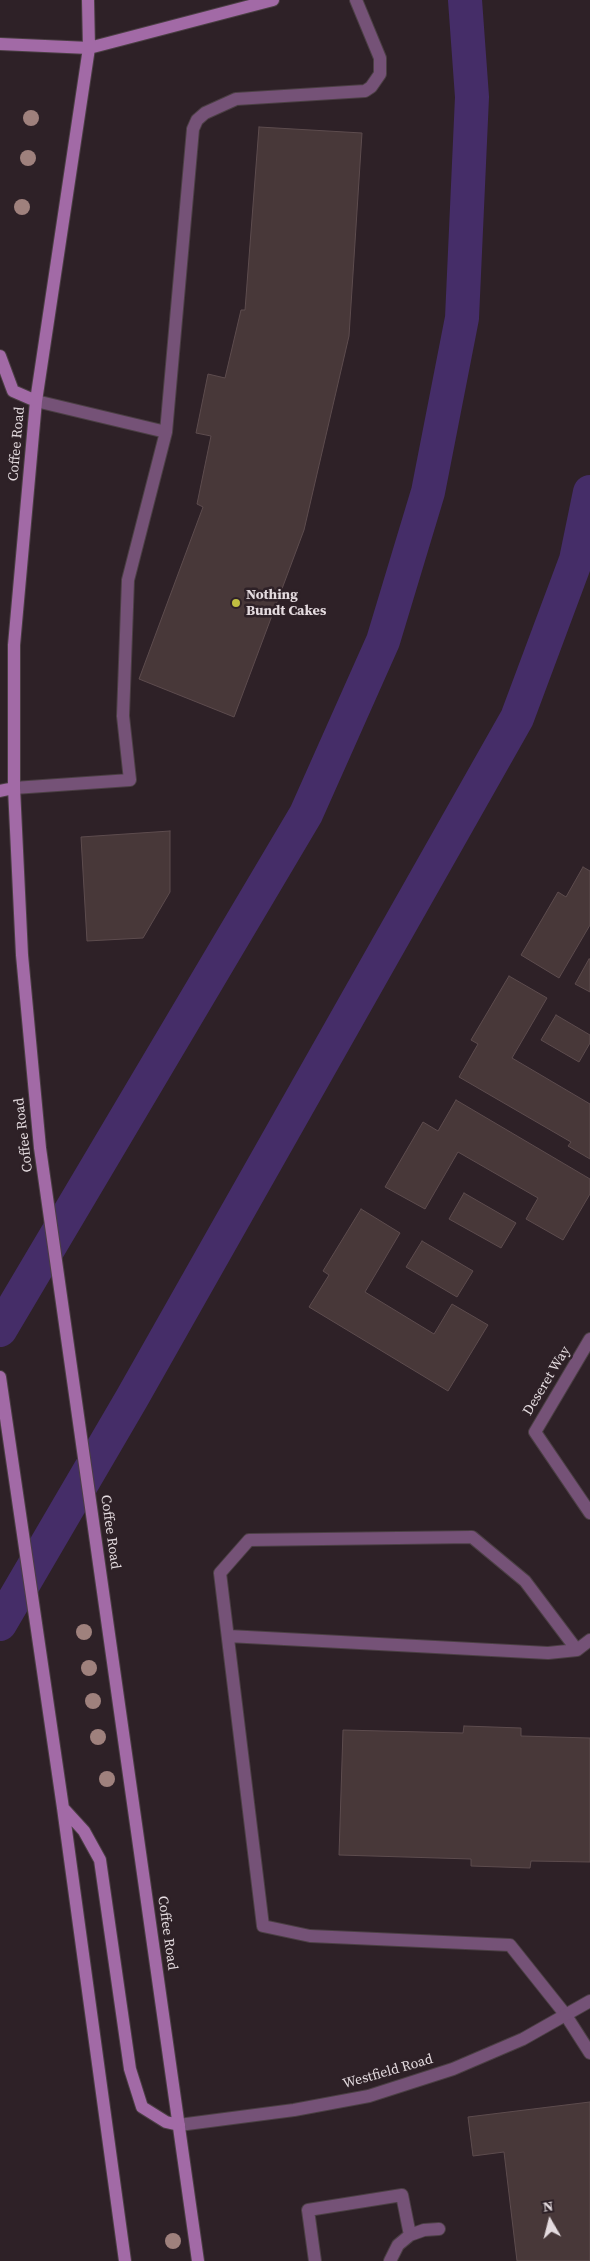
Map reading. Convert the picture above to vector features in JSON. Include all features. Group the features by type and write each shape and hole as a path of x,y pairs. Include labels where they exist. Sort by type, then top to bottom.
{"main road":[{"name":"Coffee Road","path":"88,0 89,48 36,401 14,644 14,788 22,955 40,1148 198,2261"},
{"path":"0,44 89,48 273,0"},
{"path":"0,356 13,391 36,401"},
{"path":"0,791 14,788"},
{"path":"0,1377 63,1808 125,2261"},
{"path":"63,1808 84,1831 100,1860 130,2069 142,2106 166,2122 179,2125"}],"street":[{"path":"14,788 130,780 123,716 128,580 166,432 194,129 197,120 205,113 236,99 365,92 380,74 380,58 356,0"},
{"path":"36,401 166,432"},
{"name":"Deseret Way","path":"590,1339 535,1432 590,1514"},
{"path":"577,1650 525,1581 472,1537 250,1540 220,1572 263,1926 310,1936 510,1945 565,2014 590,2053"},
{"path":"228,1636 548,1653 577,1650 590,1640"},
{"name":"Westfield Road","path":"179,2125 294,2110 369,2096 453,2069 523,2039 590,2001"},
{"path":"315,2261 308,2210 402,2195 410,2235"},
{"path":"390,2261 398,2245 410,2235 424,2230 439,2229"}],"building":[{"path":"259,127 362,133 349,336 304,530 234,717 139,679 203,507 197,504 211,436 196,433 208,374 225,378 241,310 245,310"},
{"path":"170,831 170,892 143,938 87,941 81,837"},
{"path":"583,867 590,871 590,925 559,978 521,955 558,892 566,897"},
{"path":"590,959 590,992 575,984"},
{"path":"509,976 547,998 512,1058 590,1104 590,1159 568,1146 571,1142 459,1077 478,1044 471,1040"},
{"path":"556,1015 590,1035 590,1043 579,1062 541,1040"},
{"path":"456,1100 590,1179 590,1194 563,1240 526,1219 538,1198 458,1152 425,1209 385,1187 423,1122 438,1131"},
{"path":"464,1193 516,1223 501,1248 449,1219"},
{"path":"361,1209 400,1233 365,1292 434,1334 452,1304 488,1325 448,1391 309,1307 329,1275 323,1271"},
{"path":"422,1241 473,1271 457,1297 406,1267"},
{"path":"464,1726 521,1728 521,1736 590,1738 590,1862 531,1861 530,1868 471,1866 471,1859 339,1855 343,1730 463,1733"},
{"path":"590,2102 590,2261 517,2261 504,2152 473,2156 468,2117"}],"waterway":[{"path":"0,1330 306,814 383,641 428,492 462,318 472,97 465,0"},
{"path":"0,1624 132,1398 517,718 576,560 590,492"}],"place":[{"name":"Nothing Bundt Cakes","path":"236,603"}]}
